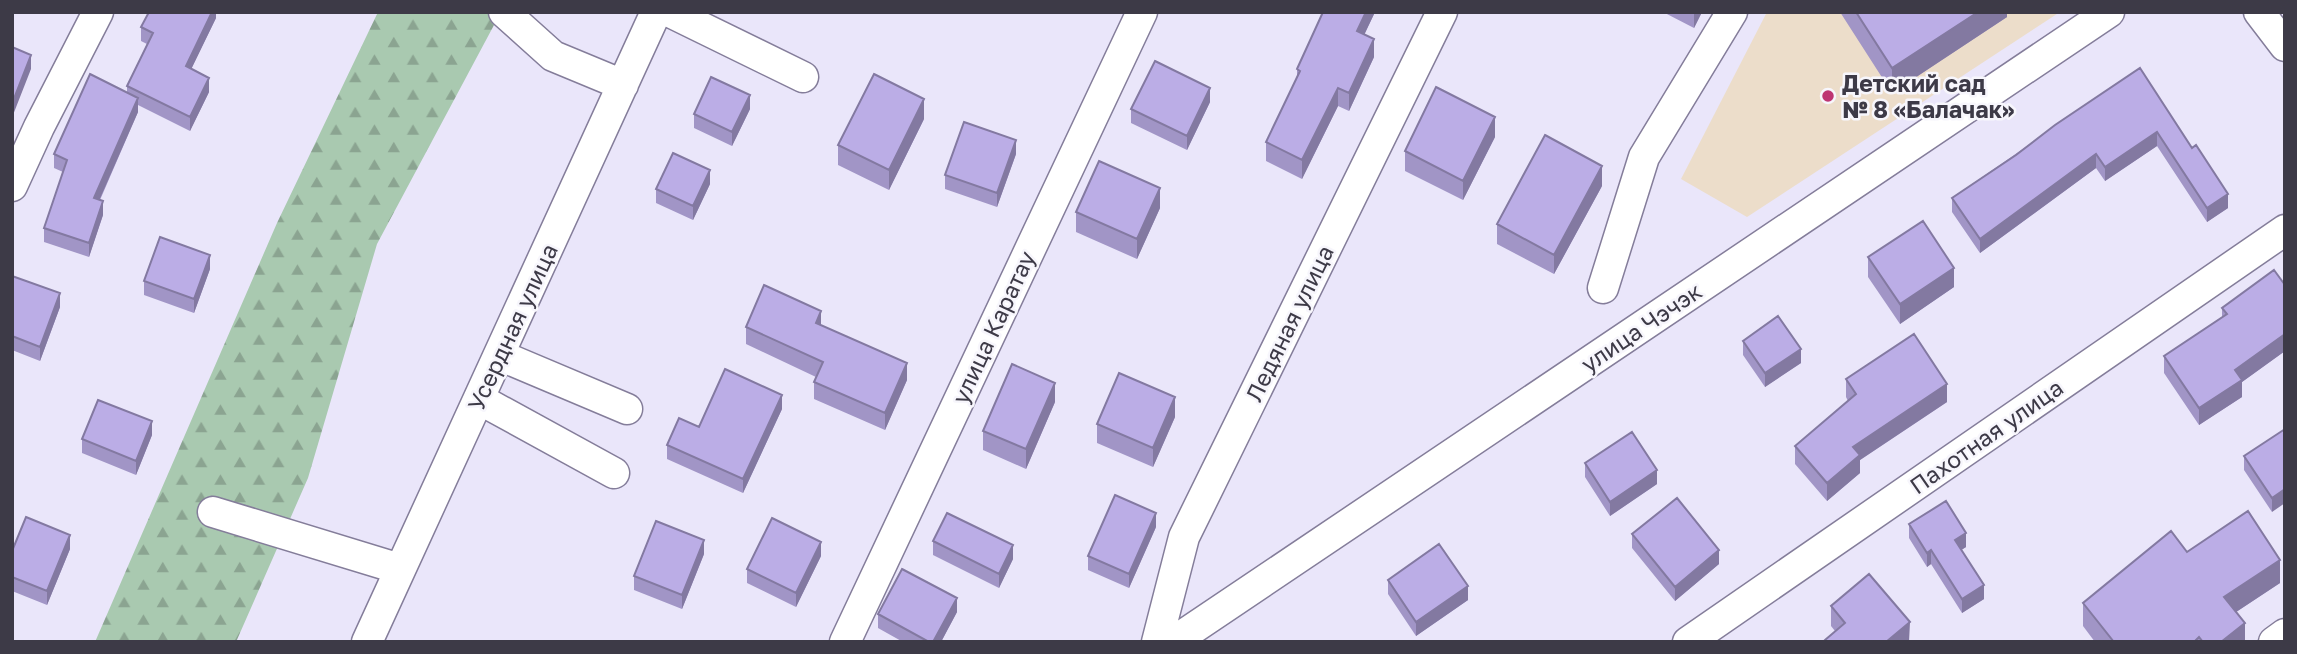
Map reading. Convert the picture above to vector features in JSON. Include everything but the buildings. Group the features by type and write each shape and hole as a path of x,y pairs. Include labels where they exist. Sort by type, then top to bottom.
{"street":[{"path":"12,186 98,12"},
{"path":"504,12 553,56 623,85"},
{"name":"Усердная улица","path":"367,642 656,12"},
{"path":"670,12 803,77"},
{"name":"улица Каратау","path":"845,642 1142,12"},
{"name":"Ледяная улица","path":"1157,642 1184,537 1442,12"},
{"path":"1603,288 1644,157 1732,12"},
{"name":"улица Чэчэк","path":"1173,642 2109,12"},
{"path":"2259,12 2285,46"},
{"name":"Пахотная улица","path":"1688,642 2285,230"},
{"path":"499,355 626,409"},
{"path":"479,399 614,473"},
{"path":"213,512 400,569"},
{"path":"2274,642 2285,634"}],"shaded area":[{"name":"Детский сад № 8 «Балачак»","path":"1767,12 2060,12 1747,217 1681,179"}],"green space":[{"path":"378,12 501,12 377,244 308,478 236,642 95,642 277,223"}],"place":[{"name":"Детский сад № 8 «Балачак»","path":"1828,96"}]}
